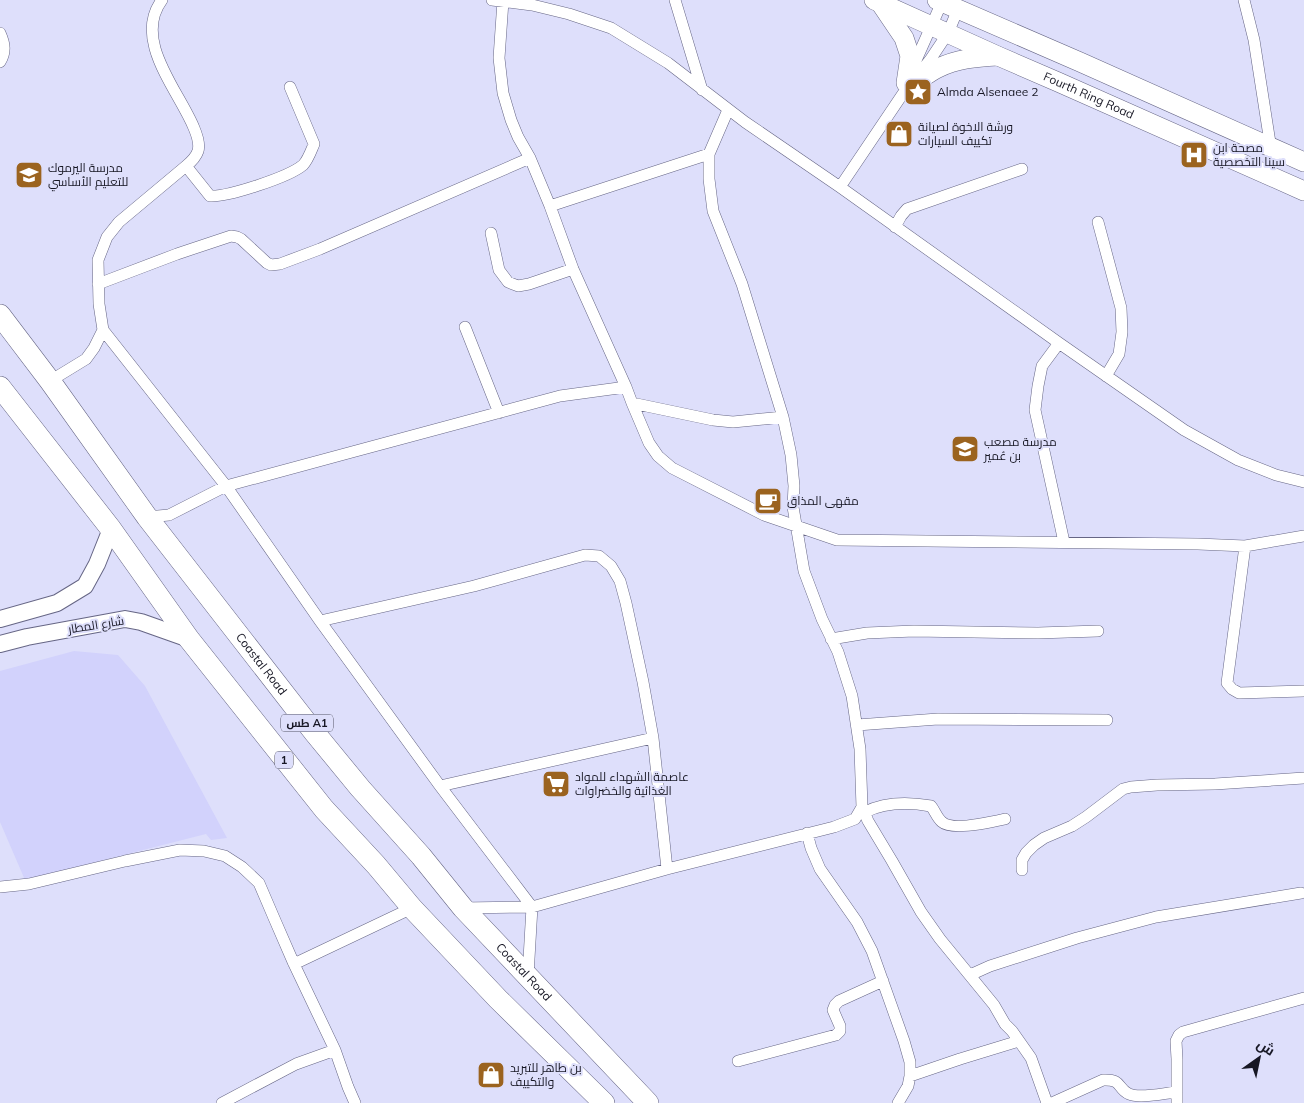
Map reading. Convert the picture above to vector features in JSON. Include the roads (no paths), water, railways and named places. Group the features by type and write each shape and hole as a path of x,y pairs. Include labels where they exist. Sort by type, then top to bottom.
{"highway":[{"name":"Coastal Road","path":"0,315 50,381 147,517 314,732 360,788 421,856 463,908 648,1103"},
{"name":"1","path":"0,387 111,529 190,639 324,809 376,865 412,908 498,999 604,1103"}],"main road":[{"name":"Fourth Ring Road","path":"877,2 1304,190"},
{"path":"877,2 904,38 910,56 906,88"},
{"name":"Fourth Ring Road","path":"946,4 1304,162"},
{"path":"906,88 936,69 955,61 976,57 998,56"}],"street":[{"path":"162,0 153,19 152,33 155,49 191,120 197,136 198,149 194,158 186,166 119,222 107,237 98,260 99,304 103,330 226,486 320,621 440,786 532,907 528,977"},
{"path":"1304,482 1268,472 1238,460 1184,430 728,110 668,63 611,28 569,14 532,5 497,0 499,58 503,93 511,120 530,158 573,269 650,443 658,456 672,468 764,516 837,540 946,540 1245,546 1304,536"},
{"path":"675,0 702,90"},
{"path":"1244,0 1254,40 1272,149"},
{"path":"906,88 930,60 946,4"},
{"path":"840,187 906,88 939,29 946,4"},
{"path":"0,33 4,41 5,50 0,62"},
{"path":"186,166 210,196 216,196 286,176 304,164 314,144 290,87"},
{"path":"728,110 709,154 709,178 713,211 742,284 783,417 791,455 794,486 793,507 804,571 822,619 838,652 852,696 860,749 863,810 921,912 940,939 970,974 1031,1058 1047,1103"},
{"path":"550,206 709,154"},
{"path":"98,284 177,254 234,236 241,239 267,264 280,264 320,249 530,158"},
{"path":"895,227 907,209 1022,169"},
{"path":"1098,222 1121,308 1122,332 1119,354 1106,376"},
{"path":"491,233 499,270 508,282 518,286 528,284 573,269"},
{"path":"464,327 499,413"},
{"path":"50,381 86,358 94,348 103,330"},
{"path":"1059,343 1042,366 1035,410 1064,542"},
{"path":"147,517 169,514 226,486 560,396 626,387"},
{"path":"632,403 713,420 733,422 783,417"},
{"path":"0,619 57,603 85,586 97,564 111,529"},
{"path":"1245,546 1227,683 1239,693 1304,691"},
{"path":"320,621 474,586 585,555 599,556 611,566 620,581 634,638 653,738 667,869"},
{"path":"20,612 27,637"},
{"name":"شارع المطار","path":"0,644 27,637 125,619 140,622 190,639"},
{"path":"831,639 867,633 914,631 1038,633 1098,631"},
{"path":"857,725 938,719 1106,720"},
{"path":"440,786 653,738"},
{"path":"1022,870 1022,860 1034,845 1044,838 1079,822 1124,789 1157,785 1215,784 1304,778"},
{"path":"463,908 532,907 667,869 834,827 855,819 863,810 886,805 920,804 931,806 942,823 948,826 974,825 1006,819"},
{"path":"807,833 820,869 857,922 872,951 908,1055 910,1062 908,1086 898,1103"},
{"path":"1,883 29,884 180,850 204,851 225,856 242,866 258,883 335,1050 355,1103"},
{"path":"970,974 1076,938 1156,917 1301,893"},
{"path":"294,964 412,908"},
{"path":"738,1061 836,1035 840,1031 840,1026 833,1010 835,1005 839,1001 882,981"},
{"path":"1052,1103 1103,1080 1112,1079 1130,1095 1177,1098 1178,1059 1176,1041 1179,1035 1183,1032 1304,998"},
{"path":"910,1076 1019,1041"},
{"path":"222,1103 296,1064 335,1050"}],"place":[{"name":"Almda Alsenaee 2","path":"918,92"},
{"name":"ورشة الاخوة لصيانة تكييف السيارات","path":"899,134"},
{"name":"مصحة ابن سينا التخصصية","path":"1194,155"},
{"name":"مدرسة اليرموك للتعليم الأساسي","path":"29,175"},
{"name":"مدرسة مصعب بن عُمير","path":"965,449"},
{"name":"مقهى المذاق","path":"768,501"},
{"name":"عاصمة الشهداء للمواد الغذائية والخضراوات","path":"556,784"},
{"name":"بن طاهر للتبريد والتكييف","path":"491,1075"}]}
